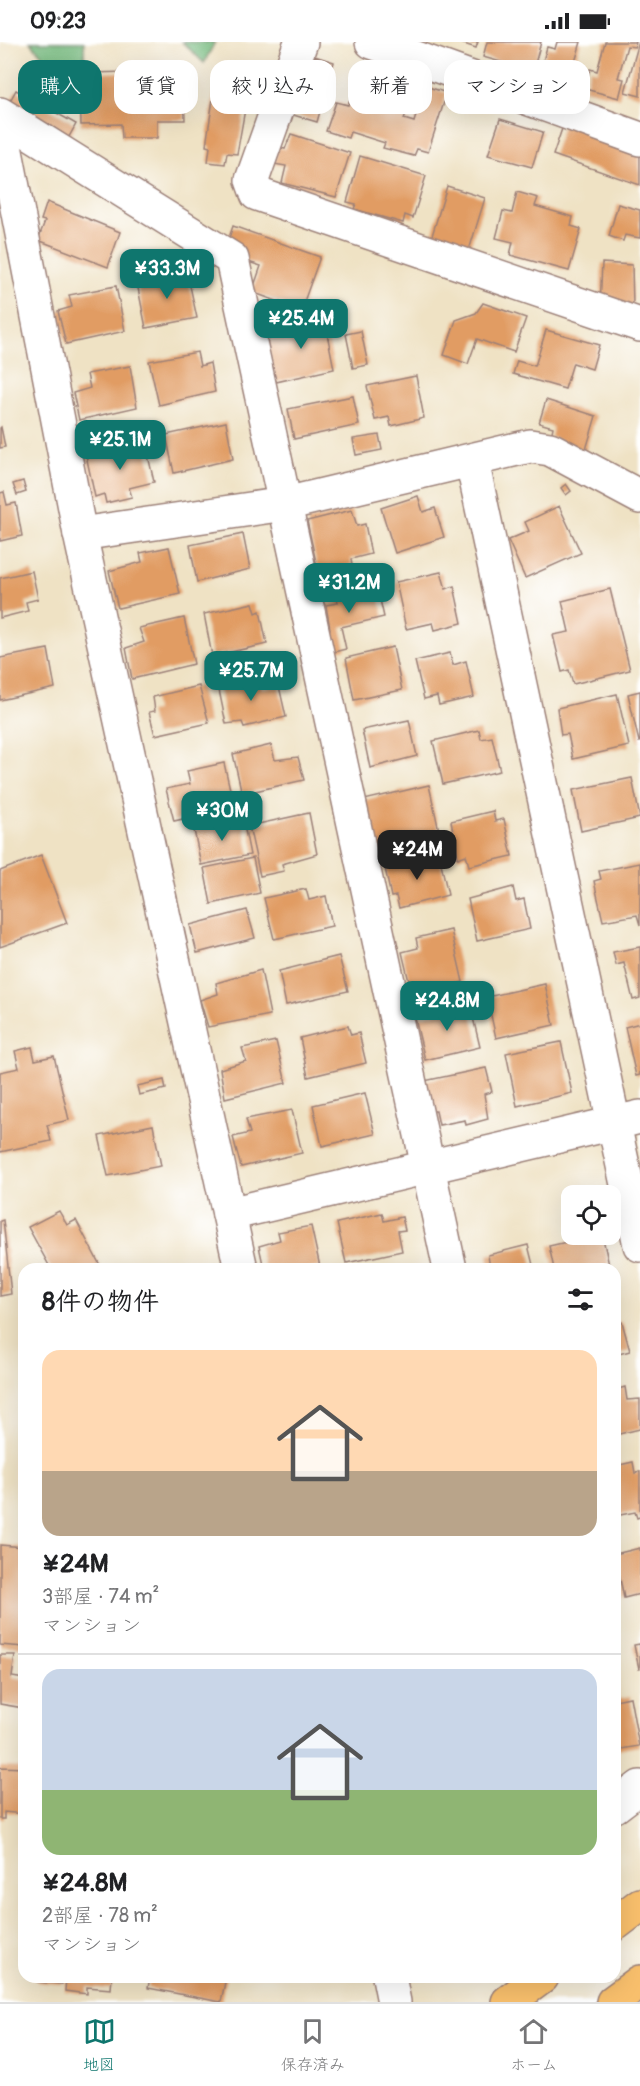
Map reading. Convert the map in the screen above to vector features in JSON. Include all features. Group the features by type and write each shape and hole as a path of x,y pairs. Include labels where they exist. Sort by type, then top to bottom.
{"highway":[{"path":"621,1919 640,1905"},
{"path":"613,2002 640,1982"},
{"path":"508,2002 534,1983"}],"street":[{"path":"301,42 252,180 257,194 640,325"},
{"path":"372,42 640,139"},
{"path":"0,114 232,259 449,1263"},
{"path":"0,120 80,534 240,1263"},
{"path":"80,534 285,504 530,446 550,448 640,497"},
{"path":"472,460 628,1120 640,1245"},
{"path":"229,1214 628,1120"},
{"path":"621,1801 640,1787"},
{"path":"390,1983 394,2002"}],"green space":[{"path":"30,42 84,42 84,60 46,60"},
{"path":"182,42 215,42 204,63"}],"building":[{"path":"458,42 478,42 476,48"},
{"path":"487,42 541,42 536,60 494,60 483,57"},
{"path":"557,42 581,42 576,60 543,60 547,47 555,49"},
{"path":"605,42 636,42 635,47 627,46 618,78 624,79 619,98 590,90 590,69 597,71"},
{"path":"640,42 640,96 625,92"},
{"path":"308,54 328,60 306,60"},
{"path":"114,72 114,114 185,114 185,120 157,120 157,138 122,138 121,124 81,125 81,114 102,114 102,73"},
{"path":"432,88 444,92 444,102 428,152 417,149 414,156 383,148 385,143 350,132 348,138 326,131 332,114 336,114 336,102 348,105 348,114 406,114 404,119 414,122 416,114 432,114"},
{"path":"16,90 18,91 18,114 58,114 76,124 64,146 4,112"},
{"path":"211,114 244,114 237,154 227,153 225,164 208,162 210,147 206,146"},
{"path":"290,114 319,114 317,122"},
{"path":"566,117 640,144 640,185 553,155"},
{"path":"500,119 543,132 532,167 488,155"},
{"path":"291,134 350,153 336,197 282,183 286,166 274,164 278,147 285,149"},
{"path":"360,156 426,176 413,218 405,215 403,223 354,209 356,204 347,202"},
{"path":"447,186 485,198 467,257 431,239"},
{"path":"517,192 538,198 535,206 573,217 571,226 581,229 569,271 510,255 513,242 496,238 503,211 512,213"},
{"path":"47,202 120,232 108,267 38,240 45,221 41,220"},
{"path":"618,204 640,210 640,238 625,235 623,241 609,236"},
{"path":"233,226 320,257 301,310 252,292 261,266 239,259 226,247"},
{"path":"169,253 171,265 134,270 132,258"},
{"path":"602,263 632,265 633,307 600,307"},
{"path":"187,272 197,318 146,328 137,283"},
{"path":"116,286 125,331 66,344 58,311 72,307 69,295"},
{"path":"483,303 526,318 514,352 477,339 468,364 444,355 456,320 476,313"},
{"path":"324,318 334,369 276,382 266,340 286,334 283,325"},
{"path":"546,330 599,345 592,369 573,363 565,389 513,374 517,361 535,366"},
{"path":"361,331 368,365 353,368 346,334"},
{"path":"197,352 200,366 210,363 215,392 159,405 149,361"},
{"path":"130,366 137,407 79,420 73,393 90,388 87,374"},
{"path":"416,376 424,418 391,426 389,417 375,420 367,386"},
{"path":"353,396 359,425 294,439 288,409"},
{"path":"546,400 596,416 585,453 551,437 553,427 539,423"},
{"path":"226,422 233,459 174,473 166,435"},
{"path":"0,428 5,447 0,448"},
{"path":"379,435 382,450 356,455 353,439"},
{"path":"145,442 154,482 129,488 132,497 106,503 104,494 95,497 86,455"},
{"path":"23,481 26,492 17,495 13,484"},
{"path":"566,484 571,491 566,495 561,488"},
{"path":"4,492 7,505 16,503 22,536 0,541 0,493"},
{"path":"418,496 423,512 435,508 444,537 395,553 381,508"},
{"path":"559,506 581,553 525,578 508,540 529,531 525,522"},
{"path":"352,510 357,526 365,524 371,554 351,559 352,565 318,571 307,521"},
{"path":"243,534 250,569 197,582 190,545"},
{"path":"169,547 180,594 118,608 109,571 142,562 140,553"},
{"path":"32,571 38,599 26,602 28,611 0,618 0,578"},
{"path":"441,572 446,589 454,586 462,623 435,630 433,623 406,629 396,582"},
{"path":"375,578 384,617 341,627 346,649 318,656 313,634 330,629 326,605 338,603 336,593 344,592 343,584"},
{"path":"610,589 630,670 573,684 569,670 562,672 553,635 569,632 562,601"},
{"path":"253,603 256,613 260,611 267,644 212,656 204,614"},
{"path":"184,618 194,664 132,679 126,648 144,642 139,628"},
{"path":"393,647 402,690 354,700 346,658"},
{"path":"48,649 55,688 0,700 0,658"},
{"path":"450,653 453,665 466,661 474,697 439,705 437,696 424,699 415,661"},
{"path":"258,676 262,688 279,686 286,717 244,727 242,722 226,724 218,685"},
{"path":"199,686 209,723 155,735 149,712 155,711 153,697"},
{"path":"640,691 640,742 639,742 628,694"},
{"path":"617,694 629,746 573,759 568,734 561,735 557,708"},
{"path":"409,720 417,756 370,768 362,730"},
{"path":"479,730 481,739 492,737 500,771 443,784 433,741"},
{"path":"271,745 275,760 298,757 304,780 242,794 233,754"},
{"path":"224,763 234,807 174,821 166,789 190,784 187,771"},
{"path":"632,778 640,818 581,831 573,790"},
{"path":"429,785 439,831 395,841 399,860 370,867 364,800"},
{"path":"493,811 495,821 504,819 512,856 469,866 466,855 458,858 451,821"},
{"path":"309,813 317,854 282,864 284,871 260,876 249,826"},
{"path":"243,820 250,855 201,865 194,830"},
{"path":"439,854 448,895 399,908 396,896 391,897 385,868"},
{"path":"41,855 67,923 0,947 0,871"},
{"path":"253,858 260,893 211,904 204,868"},
{"path":"640,863 640,925 637,915 603,921 594,881 601,879 599,871"},
{"path":"513,887 516,901 524,899 530,929 477,941 468,899"},
{"path":"306,889 309,900 326,896 332,926 274,939 264,898"},
{"path":"247,910 255,938 197,953 190,925"},
{"path":"451,930 463,982 412,994 402,952 418,948 416,938"},
{"path":"640,947 640,998 633,1000 624,963 616,965 613,952"},
{"path":"339,956 348,991 286,1005 279,971"},
{"path":"261,970 270,1015 208,1027 200,1000 218,994 216,983"},
{"path":"545,984 554,1025 496,1038 487,997"},
{"path":"470,1005 480,1047 425,1060 415,1018"},
{"path":"640,1023 640,1075 636,1076 625,1027"},
{"path":"348,1026 351,1035 359,1033 366,1063 308,1077 300,1038"},
{"path":"276,1041 286,1083 225,1098 220,1069 246,1061 242,1048"},
{"path":"561,1042 572,1093 517,1106 506,1053"},
{"path":"32,1047 35,1060 54,1056 69,1120 47,1125 51,1141 0,1152 0,1072 19,1068 15,1051"},
{"path":"486,1068 492,1092 484,1094 488,1119 466,1125 465,1120 439,1125 436,1111 431,1111 424,1081"},
{"path":"164,1080 166,1089 139,1095 137,1086"},
{"path":"365,1093 375,1134 322,1146 313,1105"},
{"path":"292,1110 302,1153 241,1167 233,1137 250,1133 246,1119"},
{"path":"153,1125 161,1166 108,1176 99,1136"},
{"path":"59,1211 67,1225 76,1220 99,1263 48,1263 28,1227"},
{"path":"382,1213 384,1221 402,1217 405,1230 398,1231 402,1251 346,1263 337,1223"},
{"path":"3,1220 11,1294 0,1296 0,1221"},
{"path":"311,1226 319,1263 263,1263 259,1246 280,1240 278,1232"},
{"path":"561,1243 604,1245 609,1263 553,1263 549,1246"},
{"path":"528,1245 532,1263 489,1263 488,1255"},
{"path":"621,1322 630,1351 621,1353"},
{"path":"625,1387 627,1400 640,1399 640,1429 621,1434 621,1388"},
{"path":"633,1462 635,1473 640,1472 640,1517 637,1518 635,1512 621,1515 621,1465"},
{"path":"0,1545 18,1546 18,1646 0,1645"},
{"path":"640,1548 640,1594 624,1598 621,1583 621,1553"},
{"path":"640,1644 640,1669 639,1669 634,1645"},
{"path":"0,1655 15,1655 12,1677 18,1678 18,1707 0,1704"},
{"path":"630,1697 639,1746 621,1749 621,1699"},
{"path":"0,1767 18,1768 18,1813 4,1812 4,1819 0,1819"},
{"path":"66,1983 112,1983 111,1989 87,1987 87,1994 65,1991"},
{"path":"149,1983 225,1983 221,2002 148,1988"}]}
